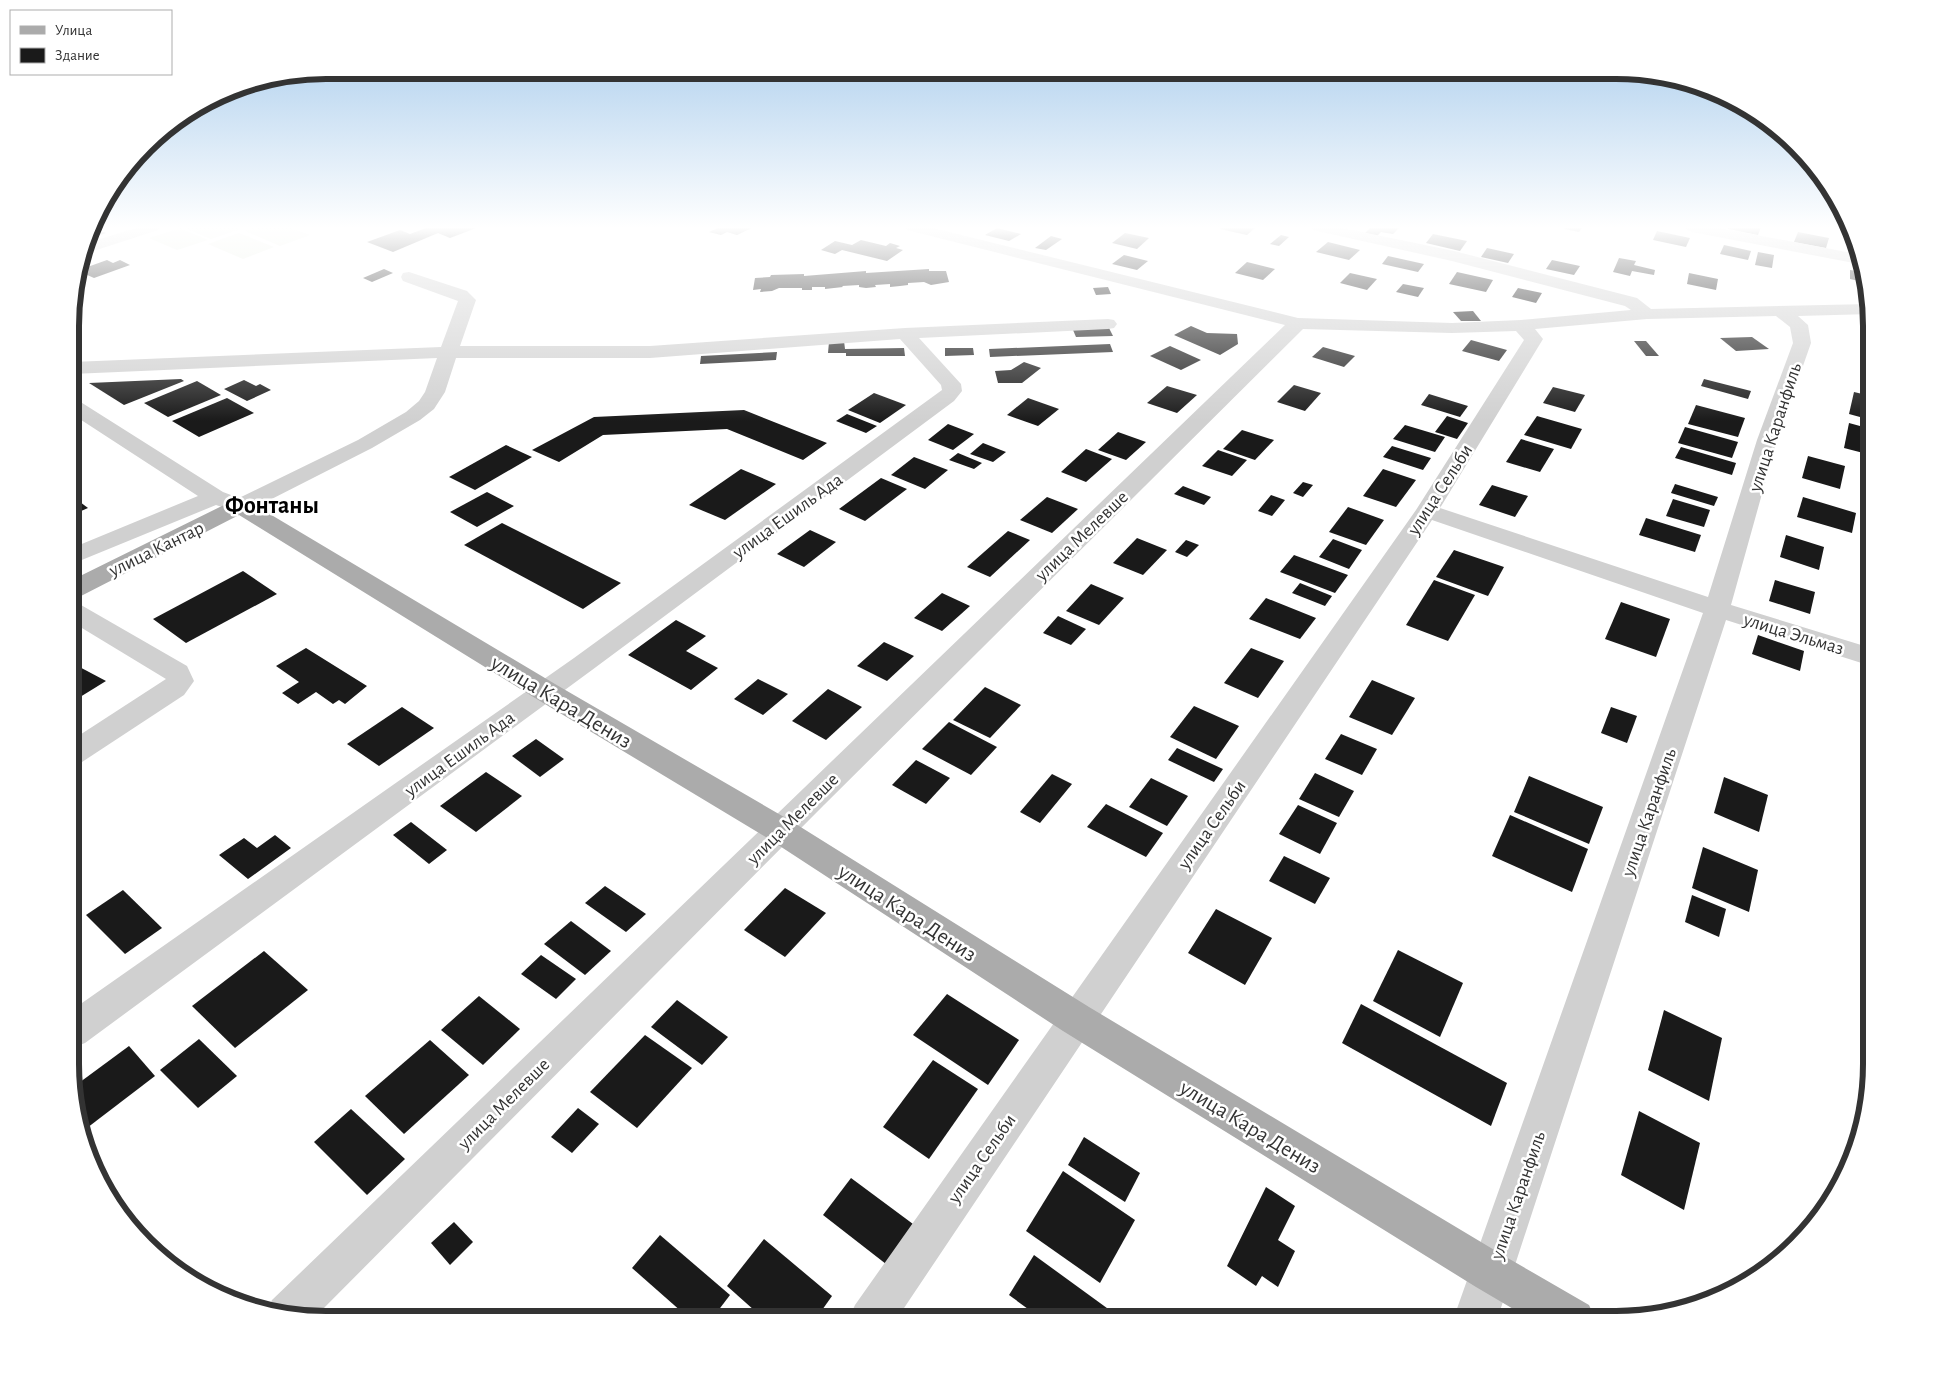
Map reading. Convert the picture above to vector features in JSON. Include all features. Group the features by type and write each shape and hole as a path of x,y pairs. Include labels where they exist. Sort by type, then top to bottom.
{"main road":[{"name":"улица Кара Дениз","path":"228,501 780,830 1076,1020 1558,1311"},
{"name":"улица Кантар","path":"79,586 228,501"}],"street":[{"path":"79,554 228,501 365,444 413,416 427,405 435,392 467,300 461,295 452,292"},
{"path":"1173,292 1298,323 1452,328 1521,325 1647,314 1863,309"},
{"path":"1592,292 1631,302 1647,314"},
{"name":"улица Каранфиль","path":"1478,1311 1717,609 1767,440 1802,343 1799,325 1780,311"},
{"name":"улица Мелевше","path":"294,1309 1298,323"},
{"path":"79,368 449,352 659,351 904,334 1108,324"},
{"name":"улица Сельби","path":"876,1311 1427,511 1534,339 1521,325"},
{"name":"улица Ешиль Ада","path":"79,1026 545,691 947,397 952,391 951,384 904,334"},
{"path":"79,408 228,501"},
{"name":"улица Эльмаз","path":"1427,511 1717,609 1863,654"},
{"path":"79,621 177,673 180,681 174,688 79,749"}],"building":[{"path":"1095,292 1110,292 1111,294 1096,295"},
{"path":"1396,292 1421,292 1418,297"},
{"path":"1515,292 1542,293 1536,303 1512,297"},
{"path":"1473,311 1481,321 1461,321 1453,312"},
{"path":"1191,326 1207,333 1237,334 1238,344 1220,355 1174,335"},
{"path":"1109,328 1113,336 1076,337 1073,330"},
{"path":"1752,337 1769,349 1736,351 1720,338"},
{"path":"1471,340 1507,350 1499,361 1462,351"},
{"path":"844,341 845,349 904,348 905,356 846,356 846,353 828,353 829,342"},
{"path":"1634,341 1646,341 1659,356 1646,356"},
{"path":"1110,344 1113,352 990,357 989,349"},
{"path":"1170,346 1201,360 1181,370 1150,356"},
{"path":"1323,347 1355,356 1344,367 1312,357"},
{"path":"945,348 973,348 974,355 945,356"},
{"path":"777,352 776,360 700,364 701,356"},
{"path":"1024,362 1041,368 1022,383 998,383 995,371 1011,370"},
{"path":"181,379 184,381 124,405 89,383"},
{"path":"1704,379 1751,391 1748,399 1701,386"},
{"path":"244,380 256,386 260,384 271,390 247,401 224,389"},
{"path":"197,381 221,395 168,417 144,403"},
{"path":"1294,385 1321,393 1305,411 1277,402"},
{"path":"1167,386 1197,395 1177,413 1147,403"},
{"path":"1553,387 1585,395 1575,412 1543,403"},
{"path":"1854,392 1863,394 1863,418 1849,414"},
{"path":"874,393 906,405 880,423 848,410"},
{"path":"1429,394 1468,406 1460,417 1421,405"},
{"path":"227,398 254,413 199,437 172,421"},
{"path":"1028,398 1059,409 1038,426 1007,415"},
{"path":"1696,405 1745,418 1738,437 1688,424"},
{"path":"744,410 827,443 803,460 727,429 603,435 559,462 532,450 594,417"},
{"path":"847,414 877,426 866,433 836,421"},
{"path":"1447,416 1468,423 1457,439 1435,432"},
{"path":"1537,416 1582,429 1571,449 1524,435"},
{"path":"1849,423 1863,427 1863,453 1844,448"},
{"path":"948,424 974,434 953,450 928,440"},
{"path":"1405,425 1445,437 1435,452 1393,439"},
{"path":"1685,427 1738,442 1732,458 1678,443"},
{"path":"1242,430 1274,440 1255,460 1223,449"},
{"path":"1118,432 1146,442 1126,460 1098,450"},
{"path":"1521,439 1554,449 1540,472 1506,462"},
{"path":"983,443 1006,452 993,462 970,454"},
{"path":"506,445 532,457 475,490 449,477"},
{"path":"1392,446 1431,458 1423,470 1383,457"},
{"path":"1681,447 1736,463 1732,475 1675,458"},
{"path":"1086,449 1112,459 1086,482 1061,472"},
{"path":"1218,450 1247,460 1232,476 1202,466"},
{"path":"958,453 982,463 974,469 949,460"},
{"path":"1808,456 1845,466 1840,489 1802,478"},
{"path":"914,457 948,470 925,489 891,475"},
{"path":"741,469 776,484 725,520 689,505"},
{"path":"1383,469 1416,480 1396,507 1363,496"},
{"path":"881,478 907,489 865,521 839,509"},
{"path":"1303,482 1313,485 1303,497 1293,493"},
{"path":"1675,484 1718,497 1714,506 1671,493"},
{"path":"1492,485 1528,496 1515,517 1479,505"},
{"path":"1183,486 1211,497 1204,505 1174,494"},
{"path":"487,492 514,506 477,527 450,512"},
{"path":"1271,495 1285,500 1272,516 1258,511"},
{"path":"1047,497 1078,509 1052,533 1020,520"},
{"path":"1803,497 1856,513 1852,533 1797,517"},
{"path":"1673,499 1710,510 1704,527 1666,516"},
{"path":"79,501 88,508 79,512"},
{"path":"1348,507 1384,520 1366,545 1329,532"},
{"path":"1646,518 1701,535 1695,552 1639,535"},
{"path":"502,523 621,583 583,609 464,545"},
{"path":"810,530 836,542 804,567 777,554"},
{"path":"1008,531 1030,540 990,577 967,567"},
{"path":"1786,535 1824,547 1819,570 1780,557"},
{"path":"1137,538 1167,550 1143,575 1113,563"},
{"path":"1333,539 1362,550 1349,569 1319,557"},
{"path":"1186,540 1199,545 1187,557 1175,552"},
{"path":"1454,550 1504,567 1488,596 1436,577"},
{"path":"1294,555 1348,575 1335,593 1280,572"},
{"path":"243,571 277,594 186,643 153,619"},
{"path":"1434,580 1475,595 1448,641 1406,625"},
{"path":"1775,580 1815,592 1810,614 1769,601"},
{"path":"1300,583 1332,596 1325,606 1292,593"},
{"path":"1091,584 1124,598 1099,625 1066,611"},
{"path":"942,593 970,606 942,631 914,618"},
{"path":"1266,598 1316,618 1300,639 1249,619"},
{"path":"1621,602 1670,619 1656,657 1605,639"},
{"path":"1058,616 1086,629 1071,645 1043,633"},
{"path":"676,620 706,636 686,651 718,668 691,690 628,655"},
{"path":"1758,635 1804,651 1800,671 1752,654"},
{"path":"884,642 914,656 887,681 857,666"},
{"path":"306,648 367,686 345,704 339,700 333,704 316,692 298,704 282,693 299,682 276,666"},
{"path":"1251,648 1284,661 1258,698 1224,683"},
{"path":"79,667 106,681 79,698"},
{"path":"758,679 788,694 763,715 734,699"},
{"path":"1372,680 1415,698 1392,735 1349,717"},
{"path":"985,687 1021,705 990,738 953,720"},
{"path":"828,689 862,707 826,740 792,721"},
{"path":"1194,706 1239,726 1216,759 1170,737"},
{"path":"402,707 434,728 379,766 347,744"},
{"path":"1611,707 1637,716 1627,743 1601,733"},
{"path":"949,722 997,747 971,775 922,749"},
{"path":"1341,734 1377,749 1362,775 1325,759"},
{"path":"536,739 564,759 540,777 512,756"},
{"path":"1177,748 1223,769 1214,782 1168,760"},
{"path":"916,760 950,778 926,804 892,785"},
{"path":"486,772 522,796 476,832 440,806"},
{"path":"1315,773 1354,791 1339,817 1299,799"},
{"path":"1052,774 1072,784 1040,823 1020,812"},
{"path":"1529,776 1603,807 1589,844 1514,812"},
{"path":"1724,777 1768,795 1759,832 1714,813"},
{"path":"1151,778 1188,796 1167,826 1129,807"},
{"path":"1106,804 1163,833 1146,857 1087,827"},
{"path":"1298,805 1337,823 1320,854 1279,834"},
{"path":"1510,815 1588,849 1572,892 1492,856"},
{"path":"411,822 447,850 429,864 393,835"},
{"path":"275,835 291,848 248,879 219,855 244,838 257,848"},
{"path":"1703,847 1758,870 1749,912 1692,888"},
{"path":"1284,856 1330,878 1315,904 1269,881"},
{"path":"605,886 646,914 626,932 585,903"},
{"path":"785,888 826,913 785,957 744,930"},
{"path":"123,890 162,928 125,954 86,915"},
{"path":"1692,895 1726,909 1719,937 1685,922"},
{"path":"1216,909 1272,938 1245,985 1188,953"},
{"path":"571,921 611,951 585,975 544,944"},
{"path":"1398,950 1463,983 1440,1037 1373,1001"},
{"path":"264,951 308,990 235,1048 192,1006"},
{"path":"541,955 576,979 556,999 521,974"},
{"path":"947,994 1019,1040 988,1085 913,1035"},
{"path":"479,996 520,1029 483,1065 441,1030"},
{"path":"677,1000 728,1037 702,1065 651,1027"},
{"path":"1361,1004 1507,1083 1491,1126 1342,1043"},
{"path":"1664,1010 1722,1038 1709,1101 1648,1070"},
{"path":"645,1035 692,1068 637,1128 590,1092"},
{"path":"199,1039 237,1076 198,1108 160,1070"},
{"path":"430,1040 469,1075 404,1134 365,1096"},
{"path":"129,1046 155,1076 87,1128 79,1083"},
{"path":"933,1060 978,1089 929,1159 883,1127"},
{"path":"578,1108 599,1124 572,1153 551,1137"},
{"path":"351,1109 405,1159 367,1195 314,1142"},
{"path":"1639,1111 1700,1143 1684,1210 1621,1175"},
{"path":"1084,1137 1140,1173 1125,1202 1068,1165"},
{"path":"1063,1171 1135,1220 1100,1283 1026,1231"},
{"path":"851,1178 913,1224 886,1264 823,1215"},
{"path":"1266,1187 1295,1206 1278,1240 1295,1251 1278,1287 1262,1276 1256,1286 1227,1266"},
{"path":"454,1222 473,1242 450,1265 431,1243"},
{"path":"660,1235 730,1295 718,1311 681,1311 632,1268"},
{"path":"764,1239 832,1296 821,1311 755,1311 727,1286"},
{"path":"1034,1255 1111,1311 1031,1311 1009,1295"}],"district":[{"name":"Фонтаны","path":"272,505"}]}
